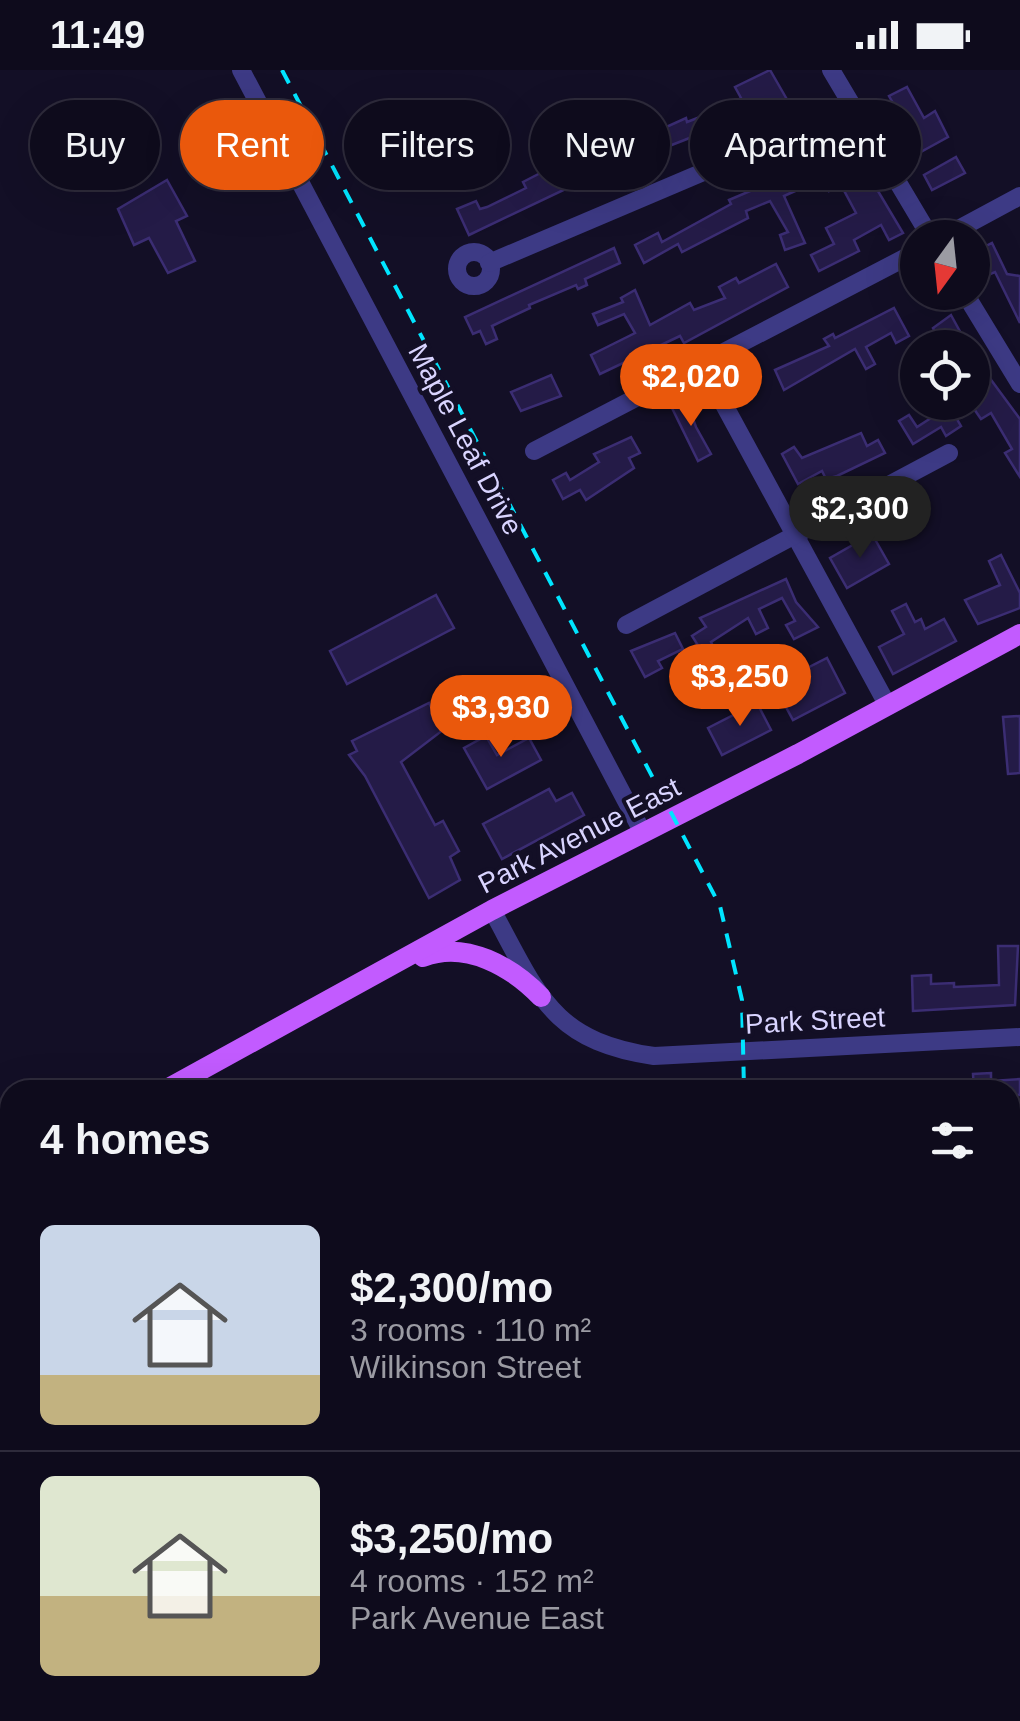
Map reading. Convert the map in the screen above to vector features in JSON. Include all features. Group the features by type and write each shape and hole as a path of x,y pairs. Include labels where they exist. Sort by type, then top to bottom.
{"main road":[{"name":"Park Avenue East","path":"184,1080 492,910 1020,634"},
{"path":"375,977 430,954 464,954 508,968 541,997"}],"street":[{"name":"Maple Leaf Drive","path":"241,70 642,833"},
{"path":"831,70 849,100"},
{"path":"490,263 690,178"},
{"path":"903,190 920,220"},
{"path":"975,220 1020,196"},
{"path":"534,451 900,260"},
{"path":"975,310 1020,384"},
{"path":"703,366 888,706"},
{"path":"626,625 949,453"},
{"path":"492,910 541,997"},
{"name":"Park Street","path":"541,997 570,1028 614,1050 654,1056 1020,1037"}],"building":[{"path":"770,70 787,100 737,100 741,98 735,87"},
{"path":"907,87 914,100 891,100 889,96"},
{"path":"935,111 948,137 921,152 921,113 924,118"},
{"path":"686,118 690,121 690,138 670,146 670,125"},
{"path":"956,157 965,173 932,190 924,175"},
{"path":"530,178 530,190 564,190 469,235 457,209 476,201 480,209 487,207 526,188 523,182"},
{"path":"167,180 187,216 176,221 195,261 168,273 149,238 134,245 118,209 150,190 160,190 160,184"},
{"path":"752,190 797,190 784,196 805,243 785,250 780,235 788,232 770,201 746,211 748,218 682,252 678,244 644,263 635,245 658,233 662,242 731,204 729,200"},
{"path":"844,190 877,190 900,234 889,240 881,225 854,240 859,251 819,271 811,255 834,244 826,228 856,213"},
{"path":"990,244 1007,274 1020,276 1020,323 995,272 990,274"},
{"path":"614,248 620,263 585,279 587,285 578,289 576,285 529,305 530,308 492,326 497,339 486,344 480,331 473,334 465,317"},
{"path":"776,264 788,287 684,343 680,336 600,374 591,355 635,333 624,314 598,325 593,314 623,302 621,298 635,290 650,325 690,303 694,310 725,298 719,287 736,278 739,283"},
{"path":"894,308 906,330 900,330 900,341 896,343 891,333 866,347 875,364 866,369 855,349 784,390 775,370 829,346 824,339 833,334 835,338"},
{"path":"951,315 959,330 934,330"},
{"path":"551,375 561,396 521,411 511,392"},
{"path":"990,378 1020,419 1020,477 1005,453 1012,449 991,413"},
{"path":"688,399 696,414 692,416 696,427 711,454 698,461 672,408"},
{"path":"912,420 917,427 928,420 958,420 961,426 946,436 941,427 913,444 899,421"},
{"path":"861,433 867,446 878,440 885,453 826,479 822,471 798,484 782,454 794,447 802,458"},
{"path":"631,437 640,453 629,458 634,468 586,500 580,490 563,499 553,480 566,473 570,480 599,462 594,454"},
{"path":"872,534 889,564 847,588 830,558"},
{"path":"1001,555 1020,593 1020,608 978,624 965,600 1000,585 989,561"},
{"path":"786,579 796,602 818,627 794,639 786,625 795,621 782,598 759,609 768,628 756,634 748,618 711,642 714,648 704,655 692,636 706,627 700,618"},
{"path":"436,595 454,628 347,684 330,651"},
{"path":"906,604 915,622 921,619 925,629 944,619 956,641 893,674 879,647 904,634 892,611"},
{"path":"675,633 683,649 658,661 662,668 645,677 631,651"},
{"path":"827,658 845,693 793,720 774,685"},
{"path":"429,703 443,730 401,762 435,825 443,821 459,851 450,857 460,880 429,898 365,776 349,755 357,751 352,741"},
{"path":"757,703 771,730 722,755 708,728"},
{"path":"1020,716 1020,773 1008,774 1003,717"},
{"path":"486,736 497,755 529,738 541,760 487,789 464,748"},
{"path":"549,789 556,801 572,793 584,815 502,859 483,824"},
{"path":"998,946 1018,946 1015,1005 913,1011 912,976 931,975 931,984 954,983 954,987 999,985"},
{"path":"991,1073 991,1080 973,1080 973,1074"}],"railway":[{"path":"282,70 720,906 742,1000 744,1080"}]}
